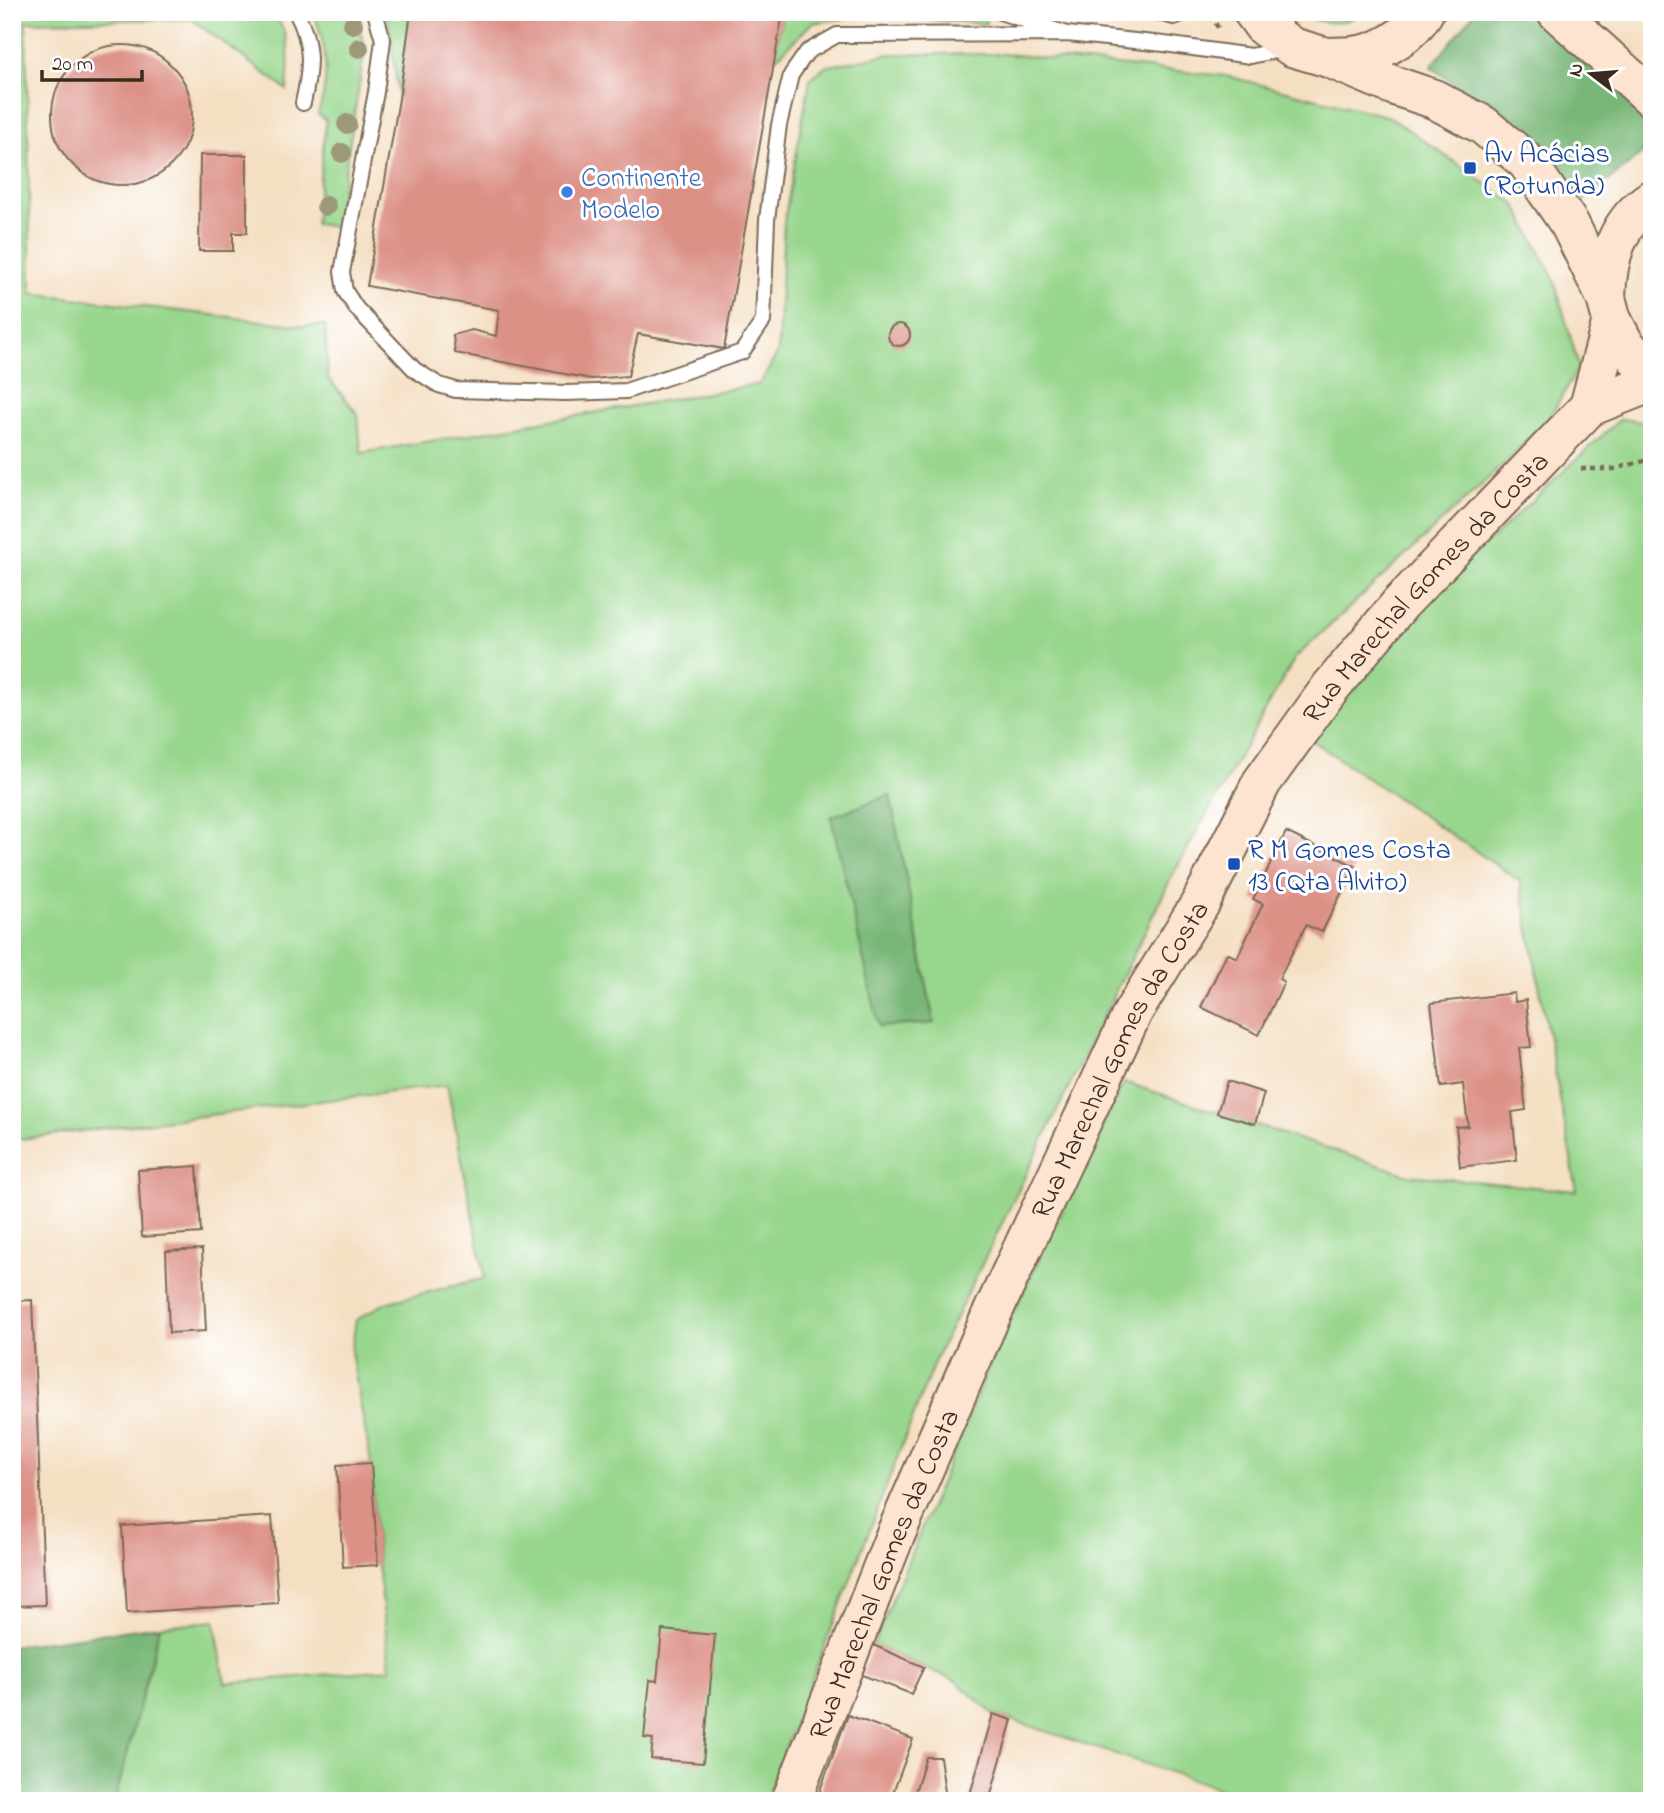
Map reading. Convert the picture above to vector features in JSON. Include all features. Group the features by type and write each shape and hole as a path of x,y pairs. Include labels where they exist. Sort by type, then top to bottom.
{"main road":[{"path":"1253,12 1264,27 1309,52 1434,99 1483,125 1527,162 1570,225 1623,343 1652,371"},
{"path":"1309,52 1362,55 1395,41 1419,20 1424,12"},
{"path":"1557,12 1652,98"},
{"name":"Rua Marechal Gomes da Costa","path":"1589,407 1609,309 1607,272 1613,247 1625,225 1652,199"},
{"name":"Rua Marechal Gomes da Costa","path":"791,1801 894,1538 990,1318 1133,1012 1200,904 1262,782 1330,688 1400,604 1589,407 1652,382"}],"lane":[{"path":"296,12 308,41 310,72 303,103"},
{"path":"375,12 383,40 376,92 342,272 345,291 356,307 415,370 447,388 456,390 566,393 626,391 742,352 763,321 767,220 779,125 791,75 807,52 837,35 1067,34 1251,56 1309,52"},
{"path":"1000,12 1067,34"},
{"path":"1156,12 1174,17 1185,12"}],"path":[{"path":"1551,446 1574,469 1614,469 1652,459"}],"green space":[{"path":"12,12 270,12 277,19 283,28 288,48 287,90 191,19 26,22 31,293 304,326 325,325 328,378 358,414 361,453 760,384 778,352 784,222 810,79 824,67 889,54 1006,54 1226,76 1390,117 1516,205 1554,279 1579,367 1551,415 1508,460 1295,658 1173,874 935,1360 765,1801 115,1801 160,1626 215,1621 225,1683 390,1669 378,1565 371,1463 351,1352 356,1320 385,1303 485,1278 447,1085 12,1140","holes":["890,795 934,1022 880,1027 831,817"]},
{"path":"313,12 355,12 365,48 336,227 315,224 326,120 318,114 324,88 325,63 318,24"},
{"path":"387,12 411,12 399,99"},
{"path":"783,12 970,12 984,16 986,24 870,15 812,23 774,60"},
{"path":"1297,12 1367,12 1341,22 1323,22"},
{"path":"1475,12 1533,12 1652,120 1651,146 1579,205 1492,111 1431,67"},
{"path":"1620,419 1652,423 1652,1801 1251,1801 1252,1799 993,1714 956,1681 873,1645 1000,1340 1124,1082 1409,1175 1577,1191 1520,881 1311,740 1361,672 1449,578"},
{"path":"890,795 934,1023 879,1027 831,817"},
{"path":"160,1626 115,1801 12,1801 12,1646"}],"building":[{"name":"Continente Modelo","path":"411,12 783,12 724,349 638,334 628,376 591,379 455,353 453,335 472,330 496,336 499,310 367,286"},
{"path":"122,45 149,50 172,65 187,88 192,115 187,142 172,165 149,180 122,185 95,180 72,165 57,142 52,115 57,88 72,65 95,50"},
{"path":"200,155 247,155 247,233 233,233 233,251 199,251"},
{"path":"895,324 903,324 910,331 910,339 903,346 895,346 888,339 888,331"},
{"path":"1286,832 1355,866 1322,932 1306,925 1279,979 1284,982 1259,1035 1201,1007 1227,953 1237,958 1263,904 1253,899"},
{"path":"1514,993 1515,1002 1526,1000 1531,1047 1519,1048 1526,1110 1512,1112 1517,1160 1460,1167 1456,1127 1468,1126 1463,1084 1441,1087 1431,1003"},
{"path":"1227,1081 1264,1093 1255,1124 1217,1113"},
{"path":"197,1166 201,1233 142,1237 138,1170"},
{"path":"202,1249 206,1331 169,1333 166,1251"},
{"path":"32,1300 45,1605 12,1606 12,1301"},
{"path":"371,1463 378,1565 343,1567 337,1465"},
{"path":"272,1516 278,1603 127,1613 122,1526"},
{"path":"662,1630 715,1635 703,1763 651,1759 653,1739 644,1738 650,1680 657,1681"},
{"path":"873,1645 924,1667 911,1694 862,1675"},
{"path":"993,1714 1012,1720 989,1801 977,1801 969,1798"},
{"path":"848,1715 913,1739 890,1801 816,1801"},
{"path":"926,1757 940,1757 945,1792 940,1801 912,1801"}],"place":[{"name":"Av Acácias (Rotunda)","path":"1470,168"},
{"name":"Continente Modelo","path":"567,192"},
{"name":"R M Gomes Costa 13 (Qta Alvito)","path":"1234,864"}]}
